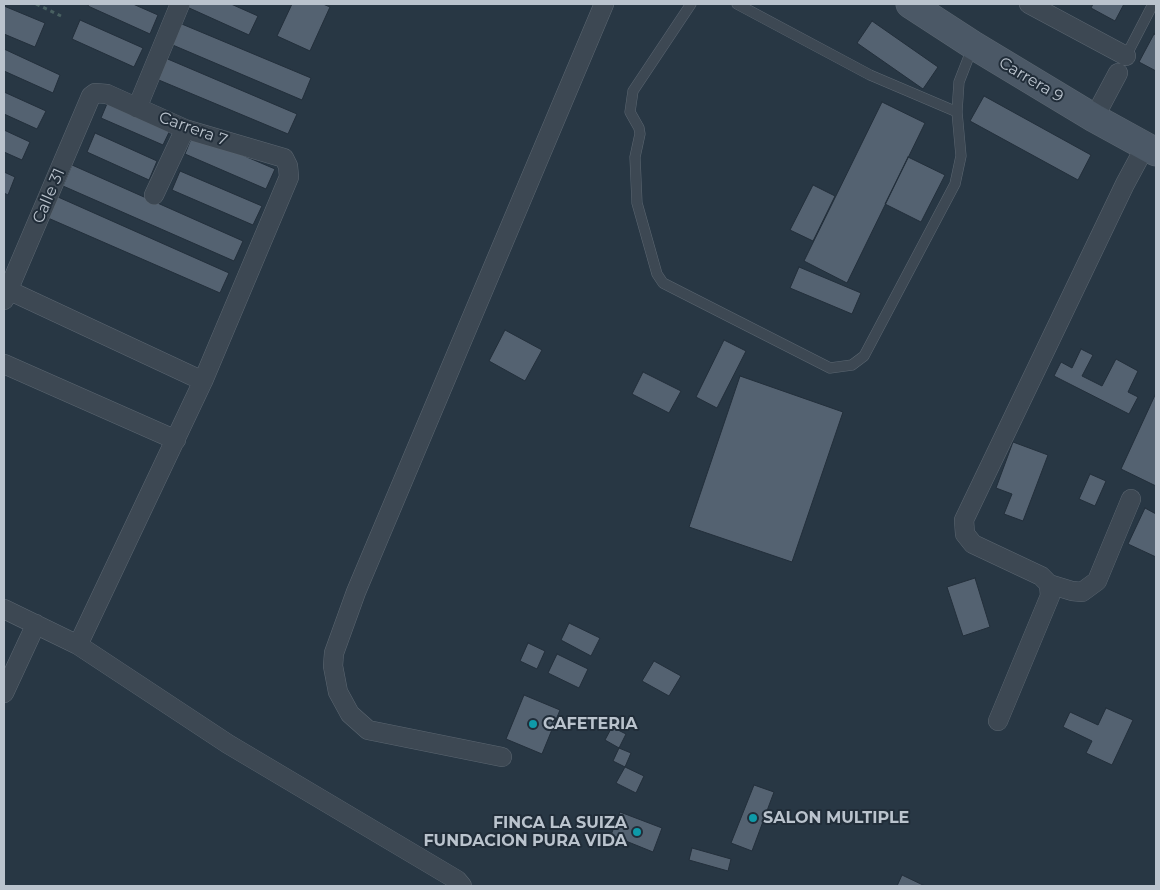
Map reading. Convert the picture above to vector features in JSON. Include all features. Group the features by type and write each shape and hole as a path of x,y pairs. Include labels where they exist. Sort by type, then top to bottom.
{"main road":[{"name":"Carrera 9","path":"910,4 973,45 1094,118 1151,149"}],"street":[{"path":"137,108 180,4"},
{"path":"502,757 368,730 350,714 338,692 333,666 334,653 356,592 604,4"},
{"path":"1028,4 1122,64 1094,118"},
{"name":"Carrera 7","path":"95,93 107,94 185,130 284,158 288,166 289,177 203,381"},
{"name":"Calle 31","path":"6,295 91,96 95,93"},
{"path":"154,195 185,130"},
{"path":"1132,500 1097,581 1082,592 1072,592 1049,584 1042,576 973,544 965,534 964,520 1125,184 1151,149"},
{"path":"6,295 203,381 78,646"},
{"path":"4,364 176,440"},
{"path":"998,721 1050,596 1049,584"},
{"path":"4,609 78,646 228,744 457,880 462,886"},
{"path":"4,693 36,624"}],"lane":[{"path":"691,4 633,91 630,112 639,128 640,134 634,157 637,203 657,274 663,284 830,368 852,365 864,356 955,184 961,156 957,112 959,82 973,45"},
{"path":"737,4 870,75 957,112"},
{"path":"1122,64 1153,4"}],"path":[{"path":"36,4 61,16"}],"building":[{"path":"89,4 133,4 158,15 150,34 88,6"},
{"path":"188,4 231,4 258,16 249,35 187,7"},
{"path":"292,4 323,4 330,7 310,51 277,36"},
{"path":"1093,4 1124,4 1115,21 1091,8"},
{"path":"4,6 45,23 35,47 4,34"},
{"path":"80,20 143,48 134,67 72,39"},
{"path":"872,21 938,67 923,89 857,43"},
{"path":"177,22 311,78 302,100 168,43"},
{"path":"1154,34 1156,35 1156,71 1139,62"},
{"path":"4,49 60,75 53,93 4,71"},
{"path":"163,57 297,114 288,134 154,78"},
{"path":"4,92 46,111 37,129 4,114"},
{"path":"984,96 1091,155 1078,180 970,121"},
{"path":"109,99 172,126 163,145 101,118"},
{"path":"882,102 925,123 847,283 804,261"},
{"path":"4,130 30,142 22,160 4,152"},
{"path":"95,133 157,161 149,180 87,152"},
{"path":"193,134 275,169 266,189 185,154"},
{"path":"908,157 945,175 921,222 885,204"},
{"path":"72,165 243,241 234,261 63,186"},
{"path":"180,171 262,206 253,225 172,190"},
{"path":"4,172 15,177 8,195 4,193"},
{"path":"813,185 835,196 813,241 790,230"},
{"path":"58,197 229,273 220,293 48,218"},
{"path":"799,267 861,293 852,314 790,288"},
{"path":"505,330 542,350 525,381 489,361"},
{"path":"724,340 746,351 717,408 696,397"},
{"path":"1081,349 1093,355 1082,376 1102,386 1116,359 1138,371 1128,392 1138,397 1129,414 1054,376 1061,362 1072,368"},
{"path":"643,372 681,391 669,413 632,394"},
{"path":"740,376 843,412 792,562 689,527"},
{"path":"1156,393 1156,486 1121,469"},
{"path":"1013,442 1048,455 1023,521 1004,514 1012,494 996,488"},
{"path":"1090,474 1106,481 1095,506 1079,499"},
{"path":"1145,508 1156,514 1156,557 1128,544"},
{"path":"975,578 990,627 963,636 947,587"},
{"path":"569,623 600,638 591,656 561,640"},
{"path":"528,643 545,651 537,669 520,661"},
{"path":"557,654 588,669 579,688 548,673"},
{"path":"654,661 681,676 669,696 642,681"},
{"name":"CAFETERIA","path":"524,695 560,710 542,754 506,739"},
{"path":"1106,708 1133,720 1112,765 1086,753 1092,741 1063,727 1070,712 1098,725"},
{"path":"612,727 626,734 619,748 605,740"},
{"path":"619,748 631,753 625,767 613,761"},
{"path":"625,767 644,776 636,793 616,783"},
{"name":"SALON MULTIPLE","path":"754,785 774,792 752,851 731,843"},
{"name":"FINCA LA SUIZA FUNDACION PURA VIDA","path":"620,812 662,828 653,852 611,835"},
{"path":"692,848 731,859 728,871 689,860"},
{"path":"902,875 925,886 897,886"}],"place":[{"name":"CAFETERIA","path":"533,724"},
{"name":"SALON MULTIPLE","path":"753,818"},
{"name":"FINCA LA SUIZA FUNDACION PURA VIDA","path":"637,832"}]}
